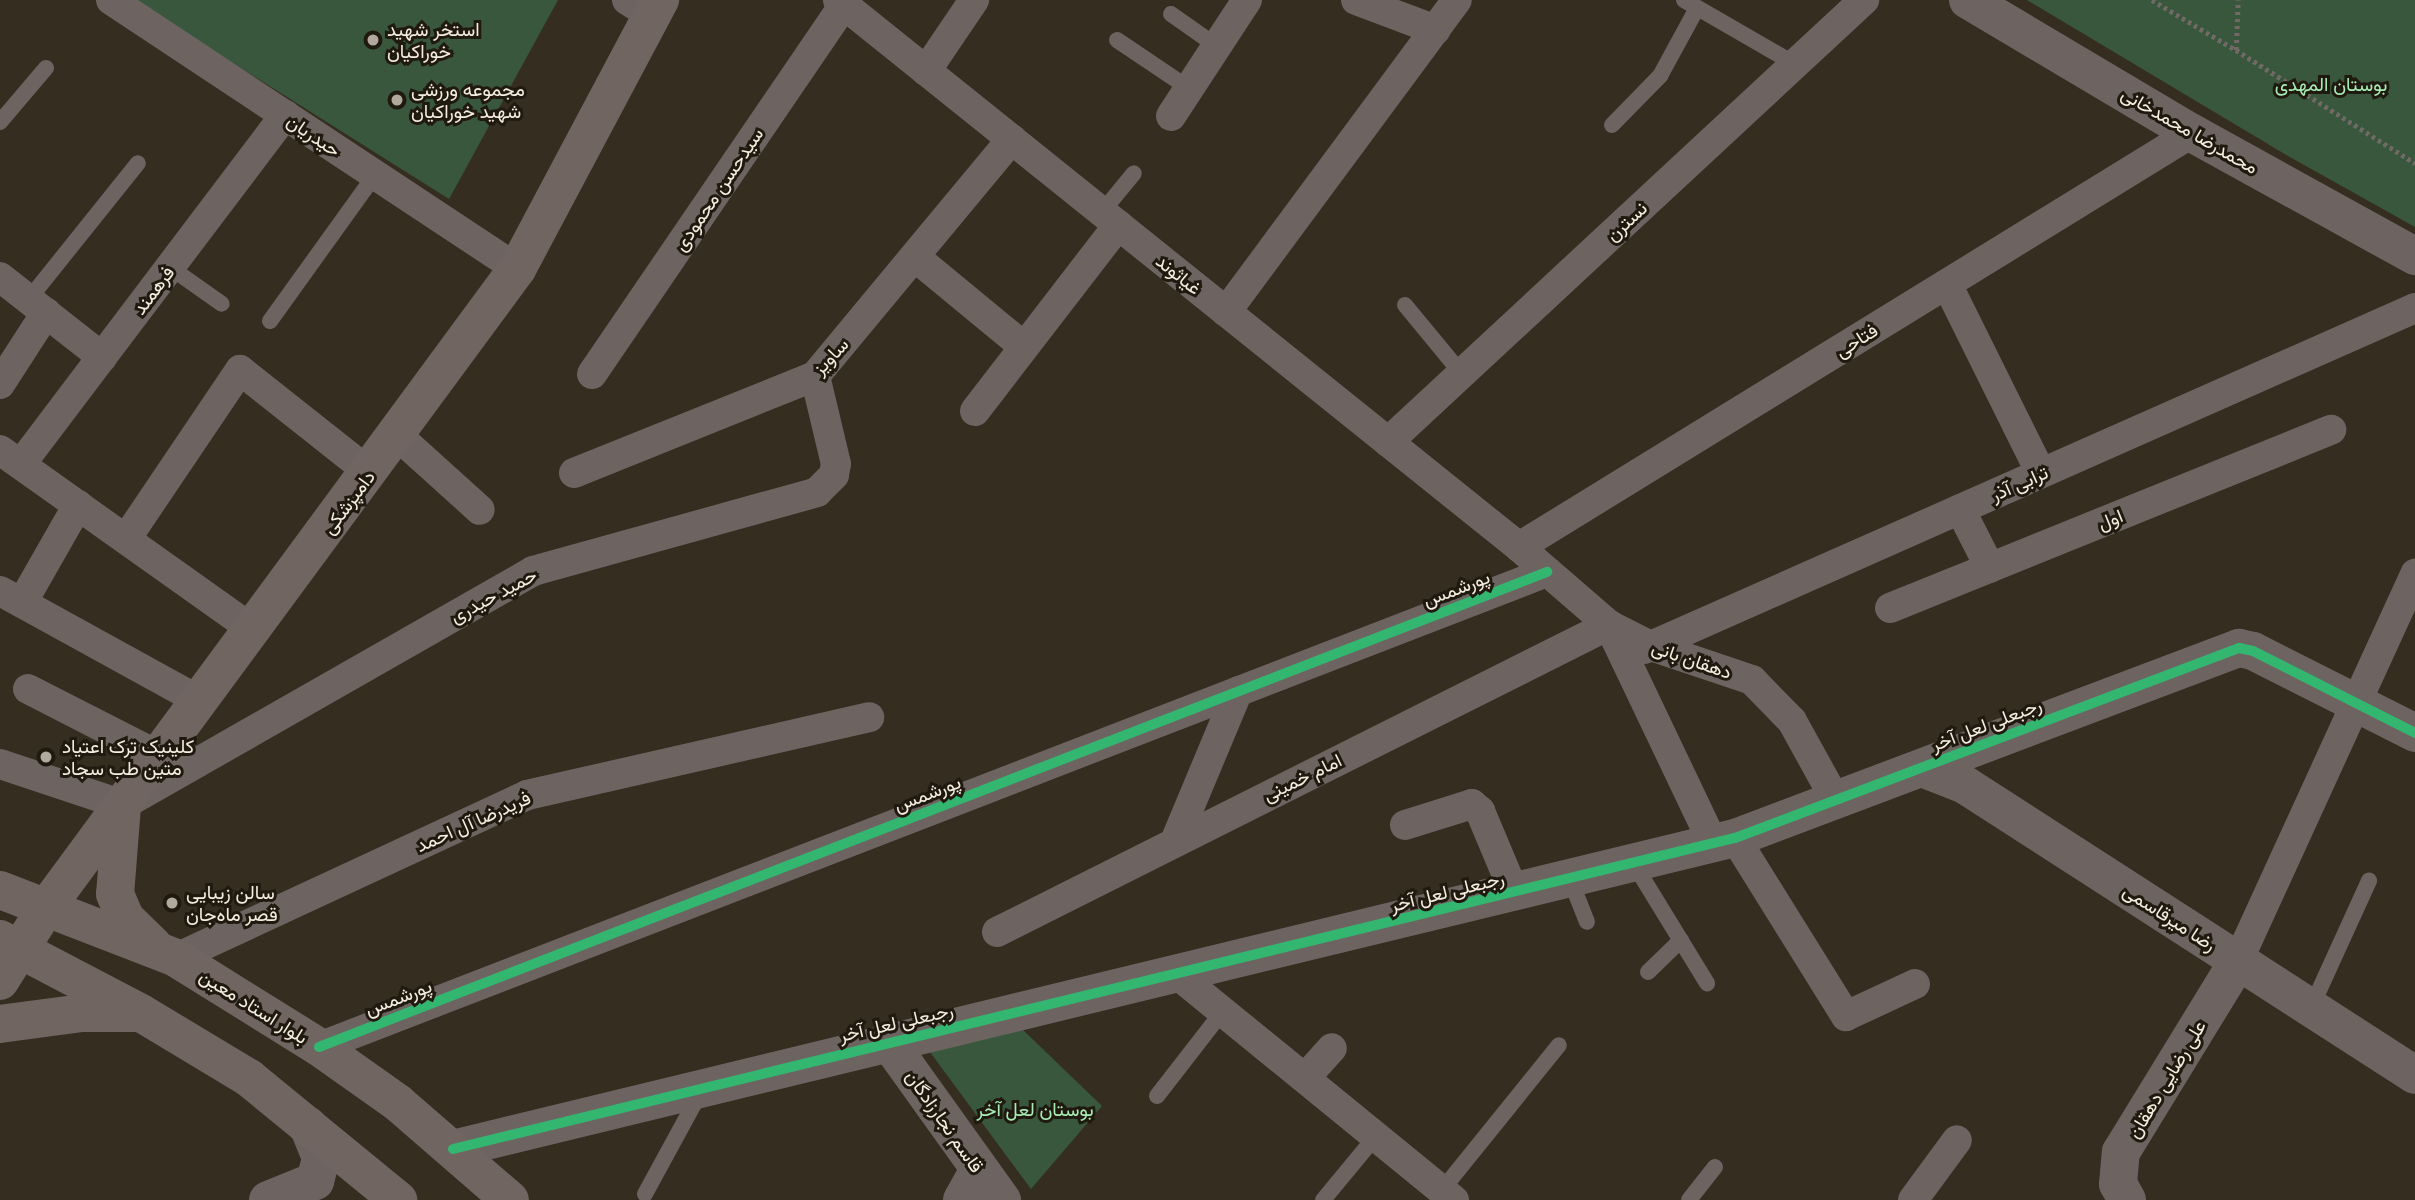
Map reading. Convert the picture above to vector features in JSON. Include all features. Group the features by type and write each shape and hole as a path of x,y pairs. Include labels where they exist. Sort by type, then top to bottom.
{"main road":[{"name":"دامپزشکی","path":"0,981 11,944 46,908 398,436 517,269 646,5"},
{"path":"123,805 115,894 125,918 166,953"},
{"name":"بلوار استاد معین","path":"0,890 166,953 319,1047 453,1149 510,1200"},
{"path":"11,944 141,1013 259,1084 398,1200"},
{"path":"0,1024 82,1013 141,1013"},
{"path":"259,1084 239,1054 243,1034 264,1029 319,1047"}],"street":[{"name":"حیدریان","path":"111,0 517,269"},
{"path":"926,71 974,0"},
{"path":"1171,116 1247,0"},
{"path":"1356,0 1436,30"},
{"path":"1226,312 1457,0"},
{"name":"نسترن","path":"1388,442 1864,0"},
{"name":"محمدرضا محمدخانی","path":"1968,0 2192,133 2415,256"},
{"name":"غیاثوند","path":"841,2 1519,547"},
{"name":"سیدحسن محمودی","path":"592,374 841,2"},
{"name":"فرهمند","path":"10,457 102,357 285,115"},
{"name":"فتاحی","path":"1519,547 2192,133"},
{"name":"ساویز","path":"574,472 815,376 1012,139"},
{"path":"975,411 1024,347 1110,219"},
{"path":"915,257 1024,347"},
{"path":"0,277 102,357"},
{"path":"1947,284 2041,473"},
{"path":"0,384 37,306"},
{"name":"ترابی آذر","path":"1622,658 2415,308"},
{"path":"126,539 240,370 370,473"},
{"name":"حمید حیدری","path":"123,805 533,571 817,492 834,475 836,464 815,376"},
{"name":"اول","path":"1890,608 2331,430"},
{"path":"398,436 480,510"},
{"path":"10,457 253,629"},
{"path":"78,505 11,597 200,701"},
{"path":"1960,509 1990,568"},
{"name":"دهقان بانی","path":"1519,547 1609,625 1651,646 1752,680 1791,721 1835,799"},
{"name":"پورشمس","path":"319,1047 1547,572"},
{"path":"2238,961 2415,575"},
{"path":"1609,625 1622,658 1724,841 1846,1016 1915,984"},
{"name":"امام خمینی","path":"997,932 1176,839 1609,625"},
{"name":"رجبعلی لعل آخر","path":"453,1149 888,1041 1180,975 1724,841 2239,648 2253,651 2415,733"},
{"path":"28,689 159,756"},
{"path":"1176,839 1238,691"},
{"name":"فریدرضا آل احمد","path":"166,953 527,795 869,717"},
{"path":"0,764 123,805"},
{"name":"رضا میرقاسمی","path":"1922,768 1965,785 2415,1075"},
{"path":"1405,825 1472,804 1480,811 1514,892"},
{"name":"علی رضایی دهقان","path":"2127,1200 2118,1184 2121,1152 2238,961"},
{"path":"1180,975 1448,1195"},
{"name":"قاسم نجارزادگان","path":"888,1041 970,1184 1002,1200"},
{"path":"1304,1077 1332,1048"},
{"path":"268,1200 315,1181 321,1158 308,1126"},
{"path":"1913,1200 1957,1140"}],"lane":[{"path":"1612,125 1660,75 1690,4 1795,64"},
{"path":"1171,14 1218,47"},
{"path":"1117,40 1190,89"},
{"path":"0,122 46,68"},
{"path":"37,306 138,163"},
{"path":"1110,219 1134,173"},
{"path":"270,321 375,175"},
{"path":"170,268 222,304"},
{"path":"1405,305 1461,373"},
{"path":"1633,862 1707,983"},
{"path":"1570,879 1587,922"},
{"path":"2311,1008 2369,881"},
{"path":"1648,972 1681,940"},
{"path":"1157,1096 1223,1011"},
{"path":"1448,1195 1559,1045"},
{"path":"645,1194 702,1088"},
{"path":"1323,1200 1376,1136"},
{"path":"1689,1200 1715,1167"}],"path":[{"path":"2152,0 2415,163"},
{"path":"2236,50 2238,0"}],"green space":[{"name":"مجموعه ورزشی شهید خوراکیان","path":"133,0 558,0 449,199"},
{"name":"بوستان المهدی","path":"2027,0 2415,0 2415,227 2288,156"},
{"name":"بوستان لعل آخر","path":"1021,1028 1102,1106 1031,1189 927,1048"}],"cycle path":[{"path":"319,1047 1547,572"},
{"path":"453,1149 1735,838 2239,648 2253,651 2415,733"}],"place":[{"name":"استخر شهید خوراکیان","path":"373,40"},
{"name":"مجموعه ورزشی شهید خوراکیان","path":"397,100"},
{"name":"کلینیک ترک اعتیاد متین طب سجاد","path":"46,757"},
{"name":"سالن زیبایی قصر ماه‌جان","path":"172,903"}]}
